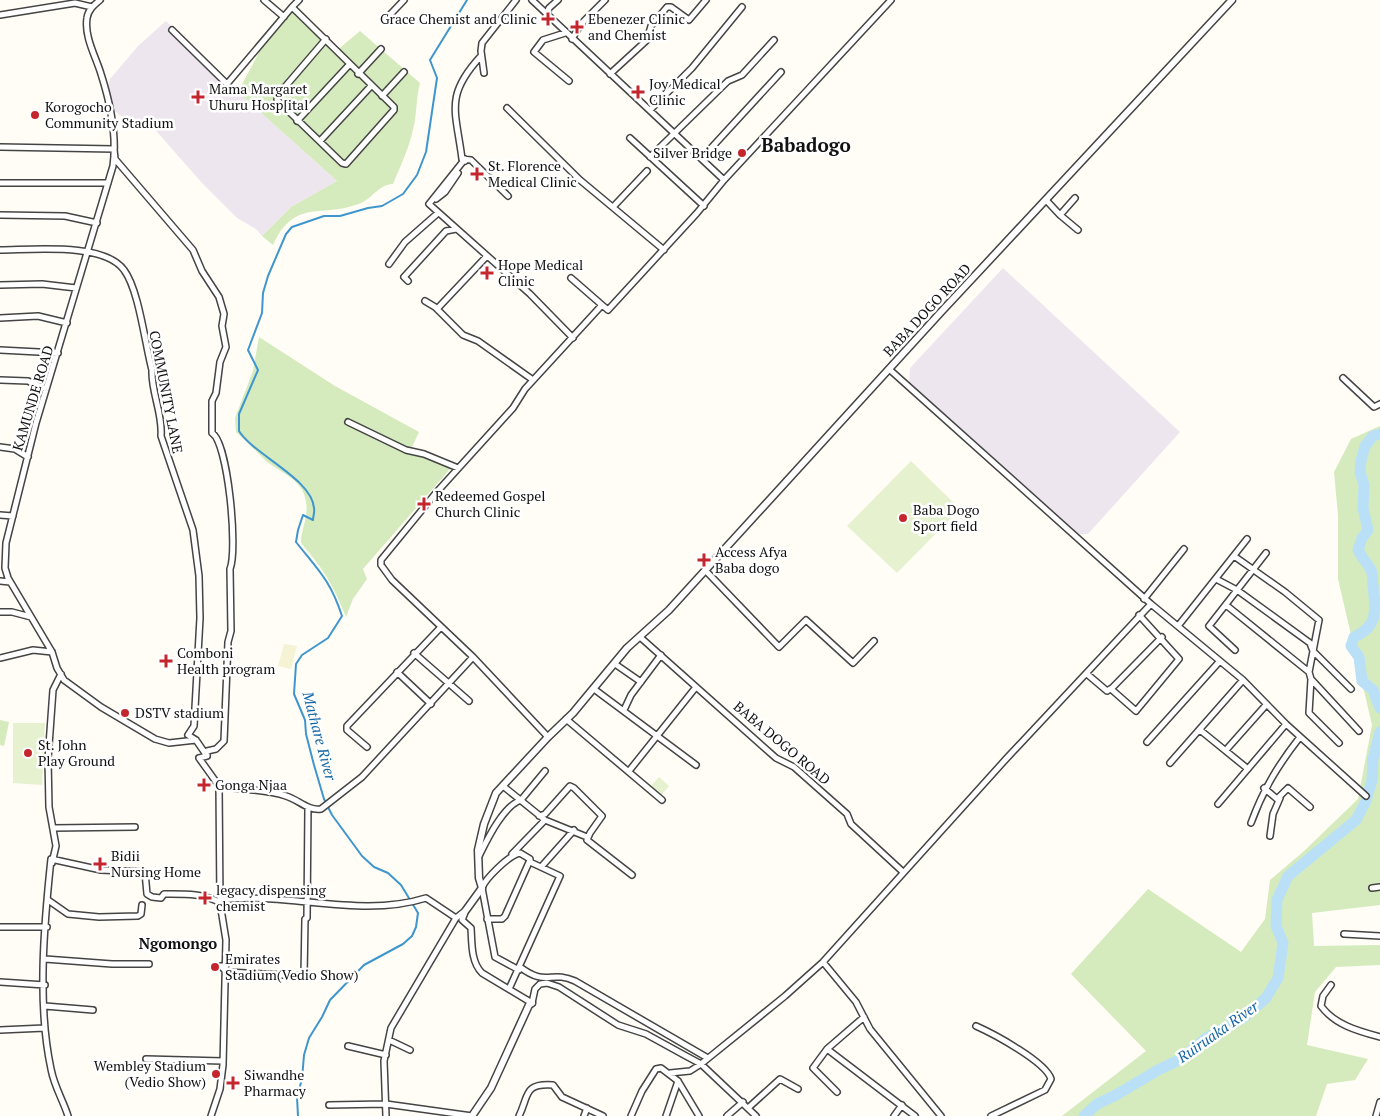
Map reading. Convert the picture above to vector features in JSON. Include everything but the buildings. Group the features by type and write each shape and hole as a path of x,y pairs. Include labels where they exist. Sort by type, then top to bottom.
{"street":[{"path":"0,14 75,3 92,7 100,0"},
{"path":"264,0 284,17"},
{"path":"172,30 227,84 299,0"},
{"path":"384,21 404,0"},
{"path":"484,73 481,51 482,42 516,0"},
{"path":"532,0 546,16 724,180"},
{"path":"546,16 550,8 558,0"},
{"path":"572,39 582,24 605,0"},
{"path":"610,74 646,40 649,30 667,7 671,7 689,20 706,0"},
{"path":"571,278 608,310 704,206 724,180 891,0"},
{"name":"BABA DOGO ROAD","path":"482,888 479,878 478,850 484,824 496,793 640,637 669,610 889,369 1232,0"},
{"name":"KAMUNDE ROAD","path":"92,7 87,19 88,27 92,51 104,84 114,149 108,184 76,288 68,323 46,389 3,549 6,574 52,652 60,674 72,687 155,739 169,743 196,740"},
{"path":"292,7 326,39 358,74 394,107 394,110 346,164 342,163 297,122 279,103 277,97 326,39"},
{"path":"650,110 692,68 742,7"},
{"path":"565,33 542,40 534,52 568,81"},
{"path":"650,157 728,81 742,75 774,40"},
{"path":"358,74 380,49"},
{"path":"436,199 450,186 463,159 455,96 471,66 480,56"},
{"path":"297,122 349,64"},
{"path":"382,96 404,72"},
{"path":"702,158 781,72"},
{"path":"320,141 371,86"},
{"path":"507,108 580,180 664,250"},
{"path":"630,138 704,206"},
{"path":"0,148 114,149 115,159 194,250 202,271 216,292 224,314 222,326 226,346 220,362 216,393 212,401 211,423 212,433 216,436 222,450 234,512 230,572 231,631 228,645 224,741 216,749 207,751 207,756 199,758 219,786 220,901 226,940 223,1061 220,1089 211,1116"},
{"path":"463,159 471,160 508,196"},
{"path":"463,159 429,204 530,294 574,338"},
{"path":"613,207 646,171"},
{"path":"0,183 108,184"},
{"path":"1060,215 1075,198"},
{"path":"1046,200 1078,230"},
{"path":"389,264 405,242 438,213"},
{"path":"0,215 65,216 97,222"},
{"path":"408,281 404,276 446,231 456,229"},
{"name":"COMMUNITY LANE","path":"0,250 87,251 118,264 129,279 152,370 152,383 156,391 162,427 161,436 193,530 200,603 194,726 188,735 196,740 207,756"},
{"path":"437,309 487,256"},
{"path":"0,285 42,284 76,288"},
{"path":"425,301 437,309 463,335 478,341 533,380"},
{"path":"548,737 473,658 392,580 381,565 381,560 458,468 513,408 533,380 574,338 602,305"},
{"path":"0,318 38,316 68,323"},
{"path":"0,350 58,353"},
{"path":"889,369 1058,518 1144,598 1243,680 1300,738 1366,796"},
{"path":"1343,378 1374,407 1380,404"},
{"path":"0,380 28,381 46,389"},
{"path":"348,422 406,450 424,454 458,468"},
{"path":"0,447 15,450 28,456"},
{"path":"0,515 13,516"},
{"path":"1178,626 1247,539"},
{"path":"1144,598 1184,549"},
{"path":"1235,650 1209,626 1266,553"},
{"path":"1234,556 1253,568 1317,617 1319,624 1309,672"},
{"path":"705,570 779,648 806,620 853,663 874,641"},
{"path":"1216,578 1237,590 1310,642 1313,651 1351,689"},
{"path":"0,581 10,582"},
{"path":"670,1073 690,1071 700,1064 785,996 822,962 1151,604"},
{"path":"1226,605 1309,672 1312,679 1359,731"},
{"path":"0,612 12,612 32,617"},
{"path":"1110,689 1136,710 1180,659 1162,637 1139,615"},
{"path":"367,747 346,727 414,653 441,627"},
{"name":"BABA DOGO ROAD","path":"640,637 776,758 794,766 847,814 851,824 903,872"},
{"path":"1087,674 1107,691 1162,637"},
{"path":"0,658 33,650 52,652"},
{"path":"414,653 469,701"},
{"path":"624,710 641,682 661,655"},
{"path":"219,786 270,792 286,796 316,810 326,805 333,798 358,782 473,658"},
{"path":"1147,742 1219,662"},
{"path":"615,664 641,682"},
{"path":"397,672 432,704"},
{"path":"51,859 50,868 56,846 49,807 48,759 53,690 60,674"},
{"path":"1312,679 1309,713 1339,744"},
{"path":"1170,763 1243,680"},
{"path":"629,771 696,686"},
{"path":"594,689 696,765"},
{"path":"1226,750 1266,705"},
{"path":"566,719 662,800"},
{"path":"1218,804 1286,724"},
{"path":"1200,730 1248,770"},
{"path":"1251,823 1264,788 1279,763 1300,738"},
{"path":"478,857 495,826 515,802 521,800 545,771"},
{"path":"504,786 545,820 574,830 587,837 590,843 632,875"},
{"path":"539,816 545,814 570,786 602,816 587,837"},
{"path":"1264,788 1277,799 1288,788"},
{"path":"1288,788 1310,807"},
{"path":"1270,836 1276,804 1288,788"},
{"path":"226,965 221,966 226,972 304,976 304,919 308,918 308,807"},
{"path":"532,1004 477,968 471,928 462,920 466,910 482,888 484,882 545,820"},
{"path":"53,828 134,827"},
{"path":"542,866 574,830"},
{"path":"505,861 518,853 530,859 530,862 560,876 509,989"},
{"path":"51,859 101,870 145,872 147,894 152,897 161,898 164,894 189,895 220,901 268,899 334,905 408,904 426,898 456,918"},
{"path":"51,859 46,927 45,1028 51,1071 68,1116"},
{"path":"487,919 502,919 505,916 530,859"},
{"path":"1372,888 1380,887"},
{"path":"482,888 496,957 536,978 561,975 575,981 706,1057"},
{"path":"48,900 68,914 99,917 138,916 141,914 142,905"},
{"path":"386,1116 386,1056 391,1028 456,918 466,910"},
{"path":"0,927 46,927"},
{"path":"1344,934 1380,936"},
{"path":"45,959 112,964 149,964"},
{"path":"822,962 845,986 875,1035 941,1116"},
{"path":"0,982 44,986"},
{"path":"329,1105 386,1104 472,1116 491,1088 529,1005 532,1004 535,988 540,984 554,985 604,1014 618,1025 646,1034 700,1064 756,1116"},
{"path":"1331,985 1323,996 1321,1006 1326,1012 1346,1026 1380,1037"},
{"path":"45,1006 93,1010"},
{"path":"837,1092 813,1068 827,1049 864,1017"},
{"path":"976,1026 998,1036 1023,1052 1049,1073 1051,1079 1045,1090 991,1116"},
{"path":"0,1030 45,1028"},
{"path":"389,1040 410,1050"},
{"path":"348,1046 386,1056"},
{"path":"827,1049 916,1116"},
{"path":"146,1059 223,1061"},
{"path":"631,1116 642,1091 656,1069 662,1068 678,1081 699,1116"},
{"path":"748,1108 780,1079 798,1089"},
{"path":"666,1116 678,1081"},
{"path":"520,1116 528,1091 534,1086 545,1084 553,1085 562,1096 602,1116"},
{"path":"727,1116 743,1102"},
{"path":"1376,1116 1380,1102"},
{"path":"894,1116 902,1105"},
{"path":"584,1116 587,1108"},
{"path":"694,1116 696,1110"}],"shaded area":[{"path":"166,21 238,92 337,181 291,207 262,236 256,229 237,218 202,183 151,125 129,122 113,110 105,98 110,79 138,46"},
{"path":"1003,268 1180,432 1088,534 1079,534 909,384 910,368"},
{"path":"284,644 297,646 291,669 278,666"}],"green space":[{"path":"281,11 301,13 321,31 335,52 360,31 420,83 412,133 393,184 383,187 361,203 334,210 300,215 291,220 281,230 273,245 262,236 291,207 337,181 238,92"},
{"path":"259,337 335,386 419,432 412,447 450,469 363,569 367,579 353,599 346,617 337,595 327,578 301,543 307,507 300,487 290,477 264,459 236,432 235,418 253,371"},
{"path":"1380,426 1380,905 1312,913 1314,946 1380,945 1380,965 1336,967 1315,992 1307,1045 1368,1059 1355,1080 1327,1084 1316,1116 1062,1116 1146,1051 1071,974 1148,889 1241,952 1265,919 1270,880 1303,852 1358,799 1372,725 1338,579 1338,515 1334,472 1351,439"},
{"name":"Baba Dogo Sport field","path":"911,461 960,509 897,573 847,526"},
{"path":"0,720 9,722 4,746 0,745"},
{"name":"St. John Play Ground","path":"13,723 45,723 42,785 13,783"},
{"path":"659,777 669,786 660,797 650,787"}],"waterway":[{"name":"Mathare River","path":"298,1116 297,1097 302,1079 304,1055 309,1038 330,1000 364,965 403,944 412,936 416,927 418,913 401,885 388,873 374,867 362,856 332,815 324,799 306,734 305,720 294,694 296,664 302,655 328,638 342,616 328,584 296,542 303,515 313,520 314,509 311,497 304,487 246,440 239,431 239,414 258,370 248,350 262,313 263,293 268,276 286,234 292,227 324,216 340,216 382,206 403,194 417,175 426,152 437,78 430,60 467,0"},
{"name":"Ruiruaka River","path":"1380,434 1373,436 1365,446 1360,472 1364,485 1363,508 1368,530 1362,538 1358,550 1372,573 1375,609 1372,622 1362,633 1354,637 1351,646 1359,657 1362,681 1373,690 1380,708"},
{"name":"Ruiruaka River","path":"1084,1116 1097,1104 1181,1059 1206,1038 1243,1018 1266,998 1278,978 1283,943 1276,926 1277,900 1288,876 1356,820 1366,801 1372,780 1373,759 1380,732"}],"place":[{"name":"Grace Chemist and Clinic","path":"548,19"},
{"name":"Ebenezer Clinic and Chemist","path":"577,27"},
{"name":"Joy Medical Clinic","path":"638,92"},
{"name":"Mama Margaret Uhuru Hosp[ital","path":"198,97"},
{"name":"Korogocho Community Stadium","path":"35,115"},
{"name":"Silver Bridge","path":"742,153"},
{"name":"St. Florence Medical Clinic","path":"477,174"},
{"name":"Hope Medical Clinic","path":"487,273"},
{"name":"Redeemed Gospel Church Clinic","path":"424,504"},
{"name":"Baba Dogo Sport field","path":"903,518"},
{"name":"Access Afya Baba dogo","path":"704,560"},
{"name":"Comboni Health program","path":"166,661"},
{"name":"DSTV stadium","path":"125,713"},
{"name":"St. John Play Ground","path":"28,753"},
{"name":"Gonga Njaa","path":"204,785"},
{"name":"Bidii Nursing Home","path":"100,864"},
{"name":"legacy dispensing chemist","path":"205,898"},
{"name":"Emirates Stadium(Vedio Show)","path":"215,967"},
{"name":"Wembley Stadium (Vedio Show)","path":"216,1074"},
{"name":"Siwandhe Pharmacy","path":"233,1083"}],"district":[{"name":"Babadogo","path":"806,145"},
{"name":"Ngomongo","path":"178,944"}]}
